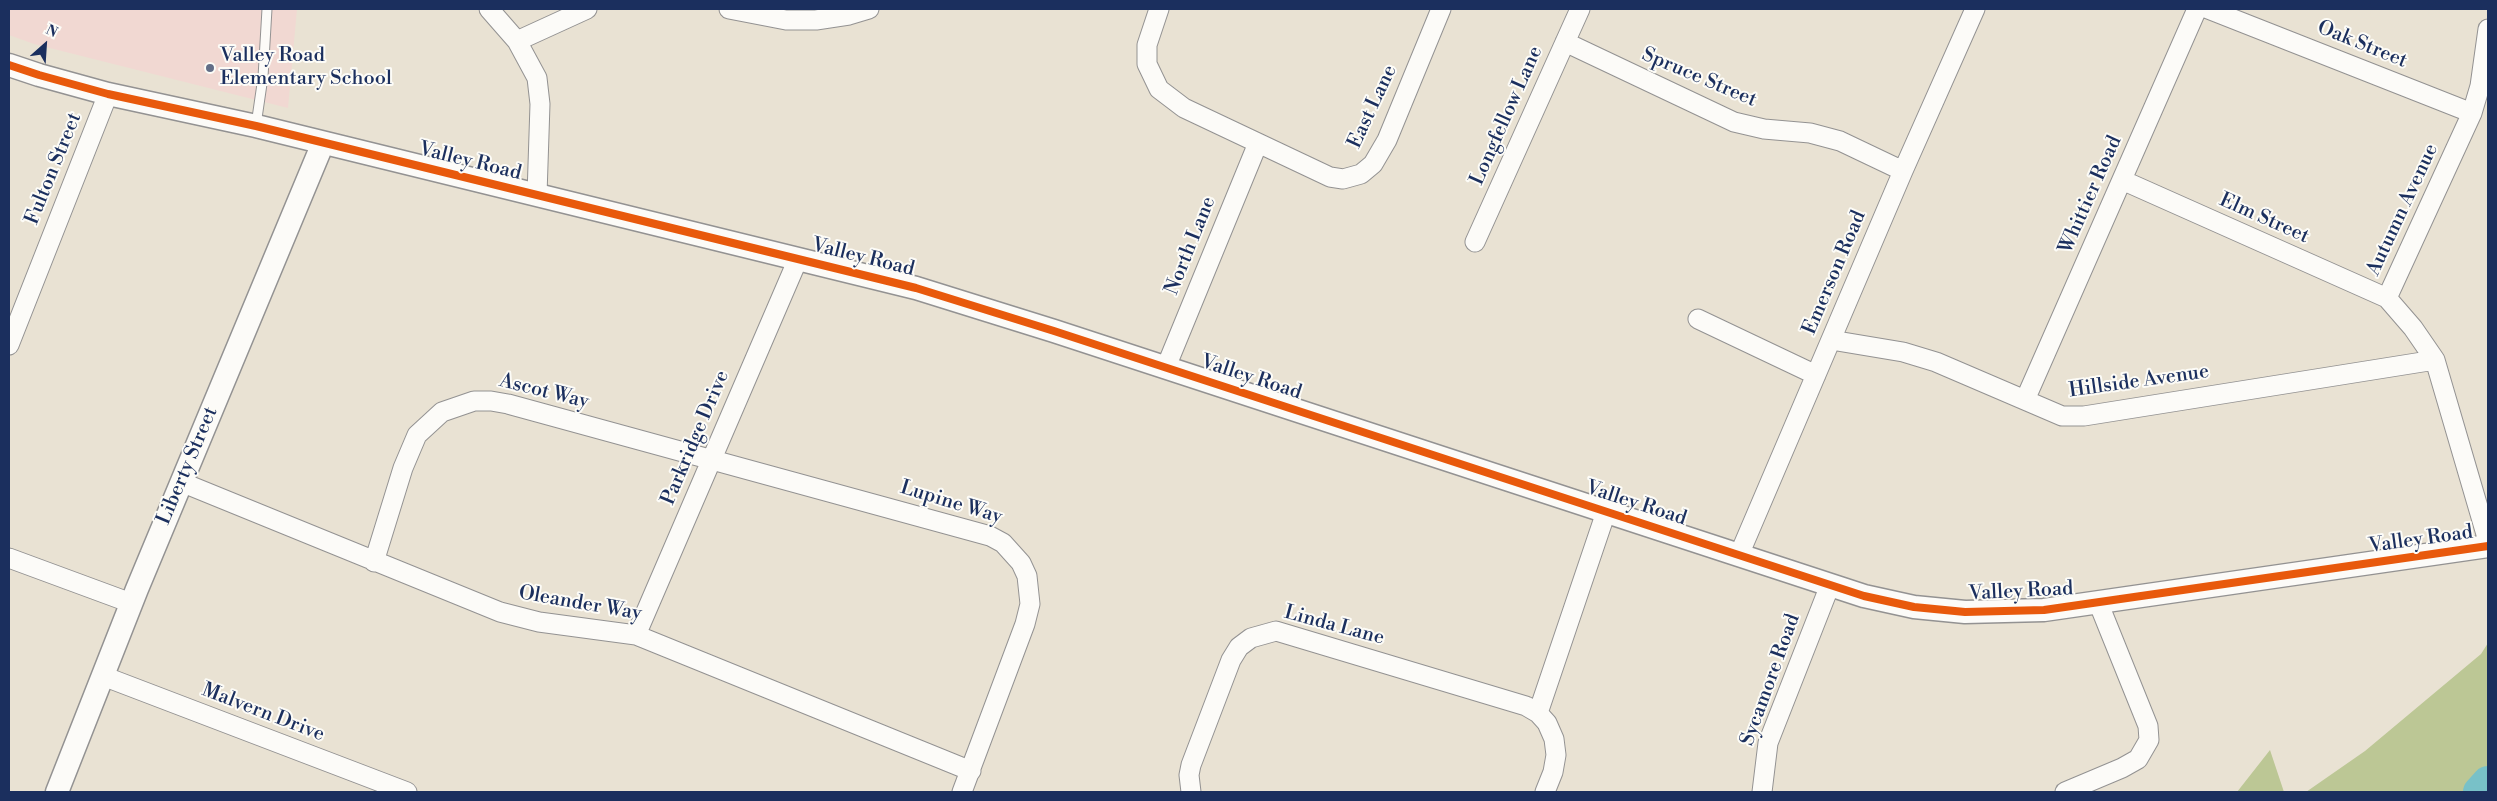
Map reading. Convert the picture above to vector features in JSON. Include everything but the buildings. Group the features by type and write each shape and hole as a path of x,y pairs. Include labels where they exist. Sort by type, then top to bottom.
{"street":[{"path":"489,9 517,42 536,78 540,104 537,195"},
{"path":"517,42 587,9"},
{"path":"729,9 786,20 816,20 849,15 869,9"},
{"name":"East Lane","path":"1159,9 1147,45 1147,64 1159,90 1184,108 1330,177 1343,179 1361,174 1373,164 1387,140 1442,9"},
{"name":"Longfellow Lane","path":"1475,242 1580,9"},
{"name":"Emerson Road","path":"1739,555 1903,171 1975,9"},
{"name":"Whittier Road","path":"2025,400 2197,9"},
{"name":"Oak Street","path":"2208,9 2472,113"},
{"name":"Autumn Avenue","path":"2488,29 2480,86 2472,113 2387,298 2413,328 2435,360 2488,541"},
{"name":"Spruce Street","path":"1565,42 1734,122 1764,129 1810,133 1840,142 1903,171"},
{"name":"Valley Road","path":"9,64 39,75 108,94 323,142 916,288 1166,367 1864,596 1914,607 1965,612 2016,612 2488,546"},
{"name":"Fulton Street","path":"9,345 108,94"},
{"name":"Liberty Street","path":"57,792 131,603 323,142"},
{"name":"North Lane","path":"1166,367 1258,142"},
{"name":"Elm Street","path":"2122,180 2387,298"},
{"name":"Parkridge Drive","path":"636,635 798,258"},
{"path":"1698,319 1816,375"},
{"name":"Hillside Avenue","path":"1831,340 1903,352 1936,362 2062,416 2084,416 2435,360"},
{"name":"Ascot Way","path":"374,562 403,468 418,434 442,412 457,405 474,401 492,400 712,459"},
{"name":"Lupine Way","path":"712,459 984,534 1003,543 1013,552 1027,576 1030,604 1025,624 962,792"},
{"name":"Oleander Way","path":"181,482 500,612 539,622 636,635 971,771"},
{"path":"1545,792 1556,755 1554,739 1547,723 1538,713 1606,512"},
{"path":"9,558 131,603"},
{"name":"Sycamore Road","path":"1762,792 1768,743 1830,585"},
{"path":"2065,792 2122,768 2138,759 2148,740 2148,726 2098,602"},
{"name":"Linda Lane","path":"1192,792 1189,775 1191,765 1231,660 1239,647 1251,638 1266,632 1287,633 1520,704 1538,713"},
{"name":"Malvern Drive","path":"103,676 407,792"}],"lane":[{"path":"256,126 263,76 267,9"}],"shaded area":[{"name":"Valley Road Elementary School","path":"9,9 297,9 288,108 34,44 9,35"}],"green space":[{"path":"2488,643 2488,792 2306,792 2365,751 2481,654"},
{"path":"2270,750 2284,792 2237,792"}],"waterway":[{"path":"2479,792 2488,782"}],"cycle path":[{"path":"9,65 108,94 256,126 916,288 1054,331 1864,596 1914,607 1965,612 2044,610 2488,546"}],"place":[{"name":"Valley Road Elementary School","path":"210,68"}]}
